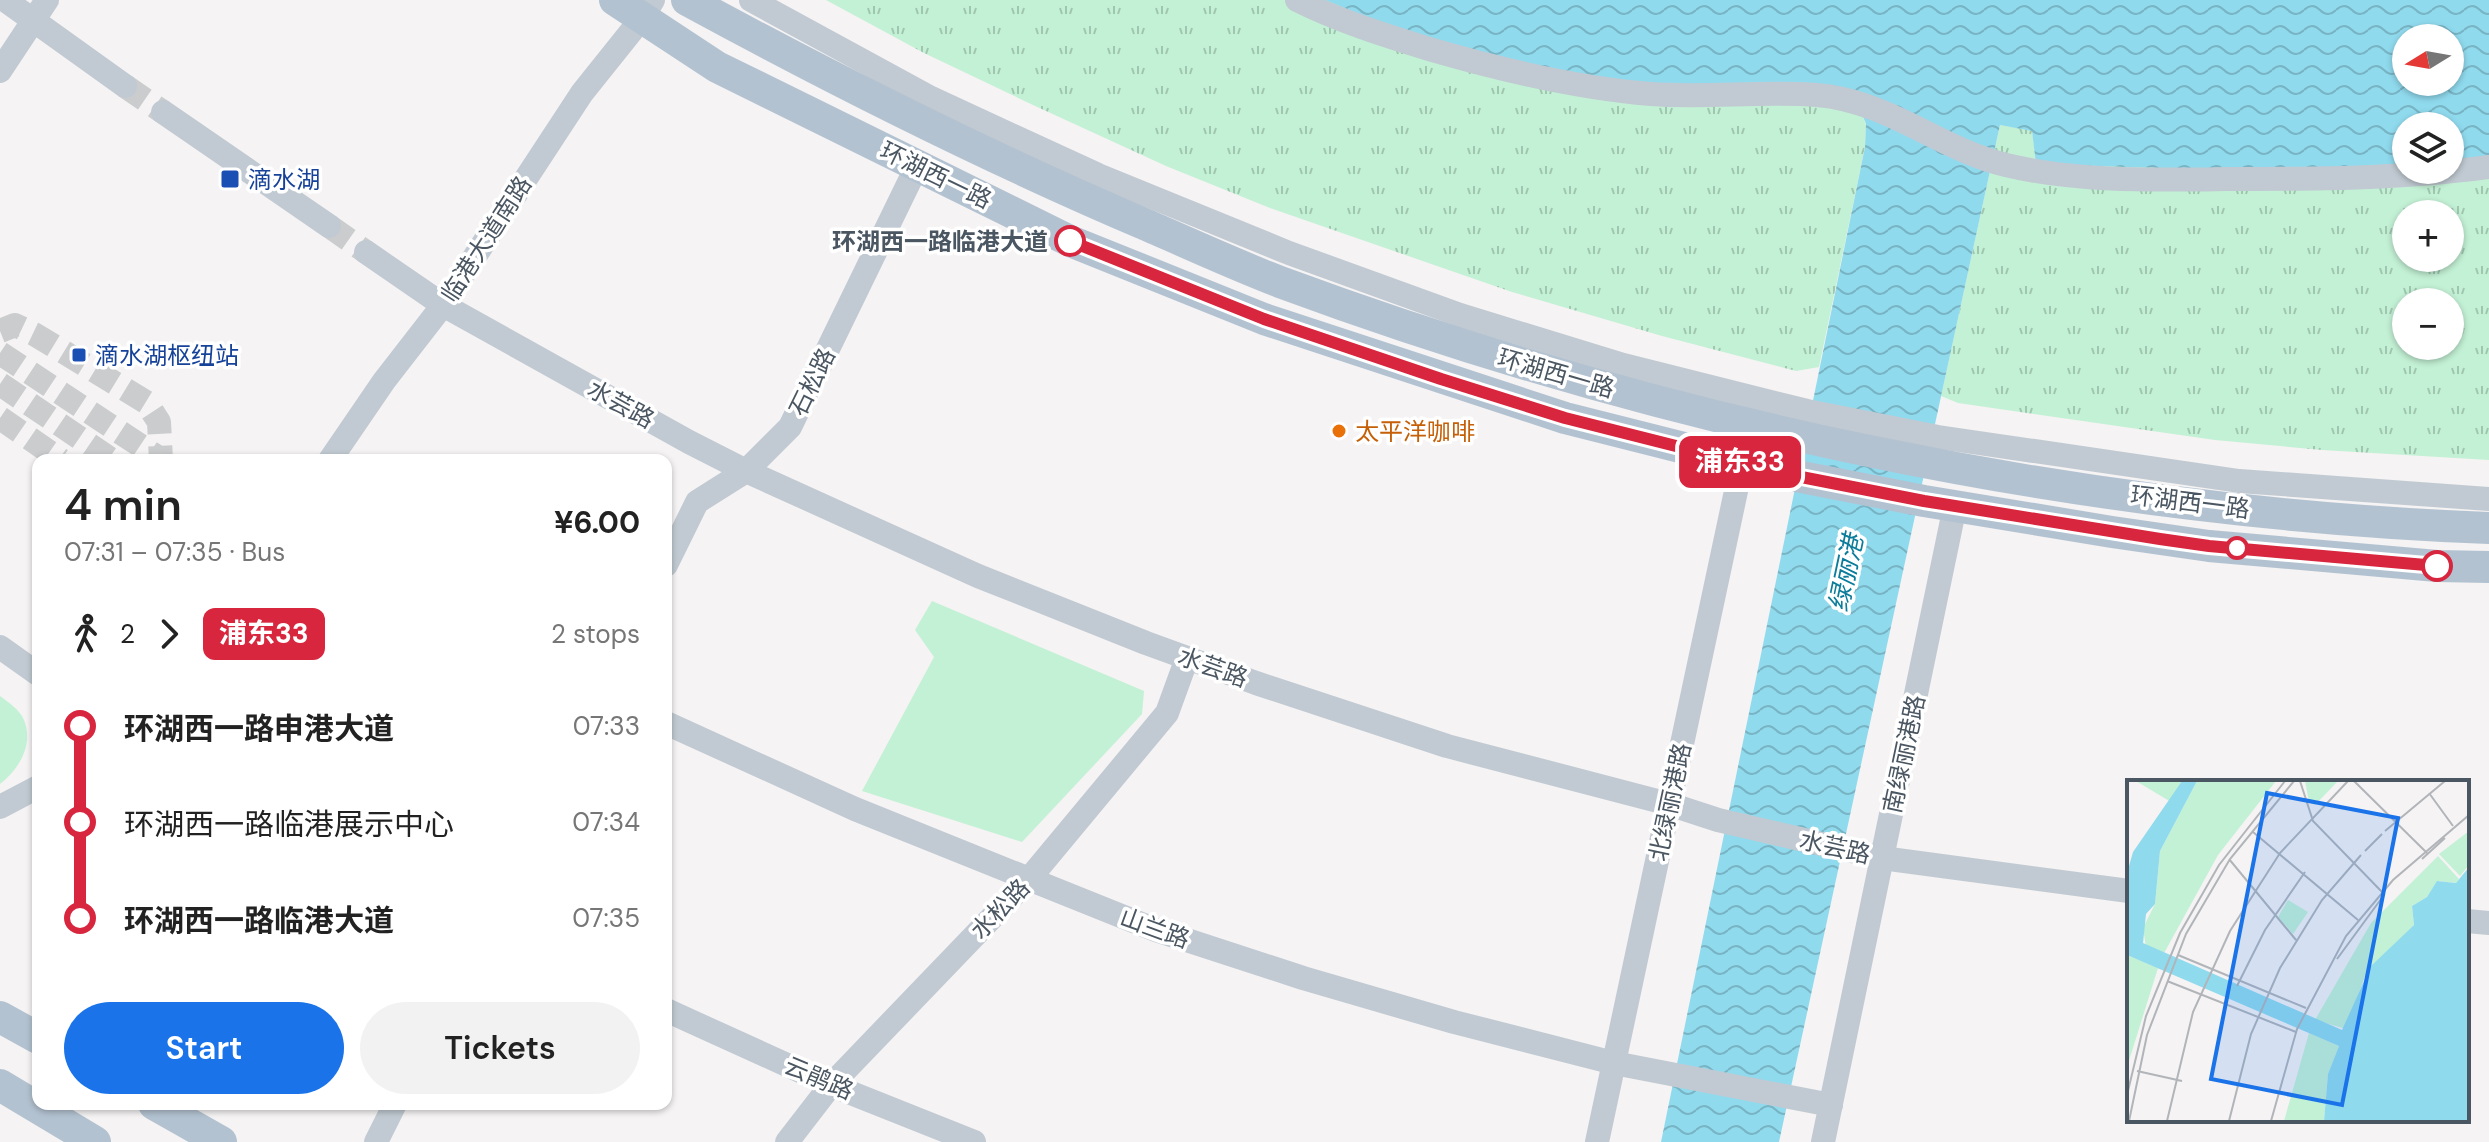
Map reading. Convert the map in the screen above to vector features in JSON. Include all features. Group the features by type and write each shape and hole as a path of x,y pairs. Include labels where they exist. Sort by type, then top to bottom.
{"main road":[{"name":"环湖西一路","path":"615,0 648,9 717,67 1070,241 1264,319 1565,418 1791,475 1940,504 2209,546 2437,566 2489,567"},
{"name":"环湖西一路","path":"687,0 925,125 1088,200 1276,280 1472,349 1616,391 1803,423 1936,450 2100,490 2259,511 2489,528"},
{"path":"0,1017 32,1035"},
{"path":"0,1085 32,1104"},
{"path":"42,1110 95,1142"},
{"path":"165,1110 221,1142"}],"street":[{"path":"5,0 125,86"},
{"path":"0,71 47,0"},
{"path":"751,0 931,98 1098,175 1289,253 1489,324 1803,423"},
{"path":"1297,0 1324,14 1393,38 1502,69 1571,83 1651,94 1817,95 1867,104 2002,164 2051,174 2171,180 2375,178 2489,167"},
{"name":"临港大道南路","path":"334,454 384,381 443,305 582,93 648,9"},
{"path":"163,112 329,226"},
{"name":"石松路","path":"672,553 697,502 746,471 790,427 917,166"},
{"name":"水芸路","path":"366,252 443,305 746,471 978,576 1187,658 1447,746 1669,804 1718,820 1882,858 2127,891"},
{"path":"1936,450 2239,481 2489,499"},
{"name":"北绿丽港路","path":"1597,1142 1742,463"},
{"name":"南绿丽港路","path":"1823,1142 1882,858 1940,504"},
{"path":"0,647 32,670"},
{"name":"水松路","path":"787,1142 831,1085 1029,879 1167,713 1187,658"},
{"name":"山兰路","path":"672,726 855,809 1156,930 1303,978 1454,1022 1614,1063 1831,1105"},
{"path":"0,807 32,790"},
{"path":"2469,921 2489,923"},
{"name":"云鹃路","path":"672,1013 831,1085 974,1142"},
{"path":"376,1142 392,1110"}],"green space":[{"path":"826,0 1325,0 1859,107 1866,125 1865,147 1819,367 1796,371 1662,336 1512,292 1270,208 1166,166 1033,105 924,53"},
{"path":"2000,125 2032,130 2036,163 2392,166 2392,184 2464,184 2464,159 2489,156 2489,460 2215,440 1958,403 1941,396"},
{"path":"932,601 1144,691 1142,714 1022,842 862,791 934,657 915,630"},
{"path":"0,696 22,716 27,738 19,764 0,784"}],"water":[{"name":"绿丽港","path":"1325,0 2489,0 2489,156 2464,159 2464,112 2392,112 2392,166 2253,171 2036,164 2032,131 2000,125 1779,1142 1661,1142 1865,147 1866,124 1859,107 1610,80 1511,61 1416,35"}],"tunnel":[{"path":"125,86 163,112"},
{"path":"329,226 366,252"},
{"path":"0,331 15,325 34,334 146,402 159,422 161,454"},
{"path":"0,353 153,454"},
{"path":"0,384 103,454"},
{"path":"0,418 52,454"}],"bus line":[{"name":"浦东33","path":"1070,241 1264,319 1441,379 1565,418 1791,475 1924,501 2209,546 2437,566"}],"place":[{"name":"滴水湖","path":"230,179"},
{"name":"环湖西一路临港大道","path":"1070,241"},
{"name":"滴水湖枢纽站","path":"79,355"},
{"name":"太平洋咖啡","path":"1339,431"}]}
